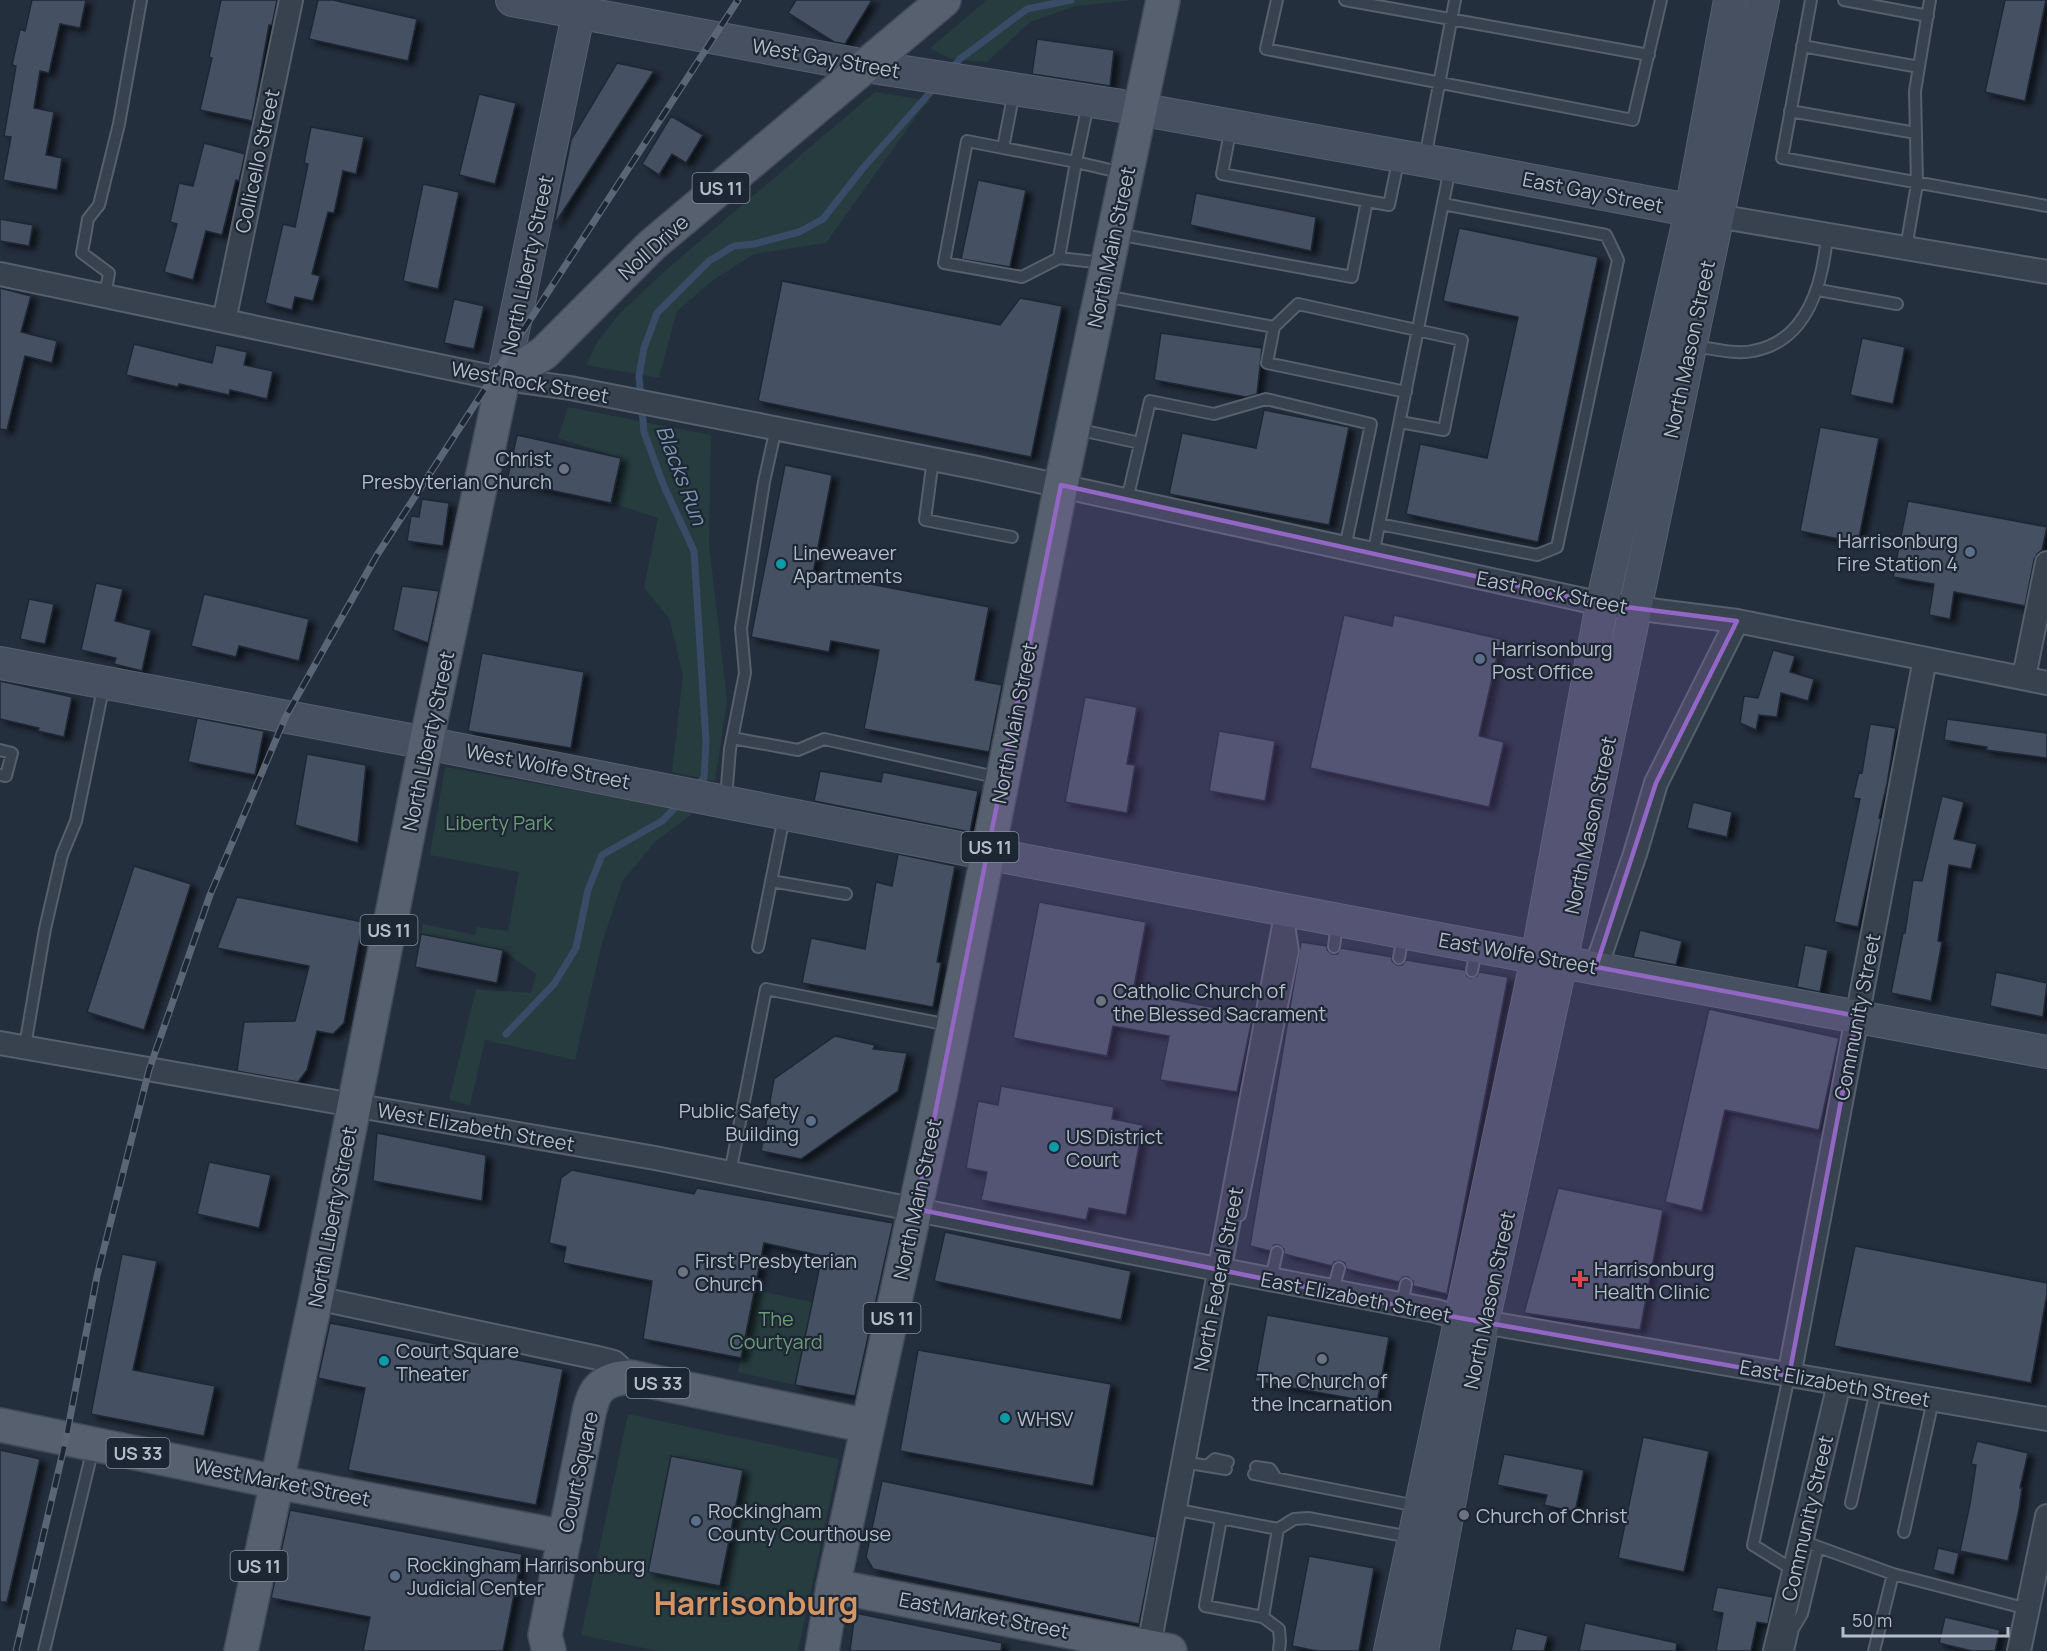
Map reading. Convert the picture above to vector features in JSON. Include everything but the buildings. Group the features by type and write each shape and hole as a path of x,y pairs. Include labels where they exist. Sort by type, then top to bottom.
{"main road":[{"name":"Noll Drive","path":"503,380 544,353 652,245 944,0"},
{"name":"North Main Street","path":"833,1586 916,1209 1061,485 1163,0"},
{"name":"North Liberty Street","path":"277,1482 316,1298 426,743 503,380"},
{"name":"US 33","path":"630,1377 868,1426"},
{"name":"Court Square","path":"549,1651 545,1635 593,1402 598,1390 605,1384 630,1377"},
{"name":"West Market Street","path":"0,1425 277,1482 565,1537"},
{"name":"US 11","path":"241,1651 277,1482"},
{"name":"US 11","path":"822,1651 833,1586"},
{"name":"East Market Street","path":"833,1586 1155,1650"}],"street":[{"name":"Collicello Street","path":"224,321 291,0"},
{"name":"West Gay Street","path":"512,0 580,6 866,66 1140,110"},
{"name":"North Mason Street","path":"1422,1651 1472,1320 1549,960 1635,609 1690,345 1730,0"},
{"name":"North Mason Street","path":"1549,960 1602,604 1704,213 1763,0"},
{"name":"North Liberty Street","path":"503,380 580,6"},
{"name":"East Gay Street","path":"1140,110 1827,235 2047,272"},
{"name":"West Rock Street","path":"0,274 503,380 619,397 1061,485"},
{"name":"East Rock Street","path":"1061,485 1602,604 1737,621 2047,682"},
{"path":"2024,677 2047,563"},
{"name":"North Mason Street","path":"1596,967 1643,829 1656,783 1737,621"},
{"name":"Community Street","path":"1789,1376 1925,659"},
{"name":"West Wolfe Street","path":"0,663 654,787 988,854"},
{"name":"East Wolfe Street","path":"988,854 1287,910 1335,933 1474,959 1549,960 1596,967 2047,1052"},
{"name":"North Federal Street","path":"1155,1650 1173,1509 1287,910"},
{"name":"West Elizabeth Street","path":"0,1043 654,1158 916,1209"},
{"name":"East Elizabeth Street","path":"916,1209 1333,1291 1404,1294 1472,1320 2047,1419"},
{"path":"316,1298 614,1362 630,1377"},
{"name":"North Mason Street","path":"1390,1651 1420,1506 1472,1320"},
{"name":"Community Street","path":"1775,1651 1795,1571 1810,1544 1839,1384"},
{"path":"2019,1651 2047,1516"}],"lane":[{"path":"105,296 108,273 82,253 88,219 99,205 119,124 141,0"},
{"path":"1277,0 1266,49 1633,120 1661,0"},
{"path":"1345,0 1649,55"},
{"path":"1231,126 1222,174 1389,205 1424,161 1455,0"},
{"path":"1811,0 1782,158 2047,206"},
{"path":"1844,0 1928,16"},
{"path":"1906,248 1917,184 1915,91 1930,0"},
{"path":"1802,46 1919,67"},
{"path":"1003,148 1014,89"},
{"path":"1059,258 1088,101"},
{"path":"1790,111 1916,133"},
{"path":"1126,174 967,141 945,263 1022,277 1059,258 1111,248 1352,277 1367,201"},
{"path":"1373,555 1443,204 1424,161"},
{"path":"1379,524 1537,555 1557,547 1618,260 1606,235 1443,204"},
{"path":"1690,345 1731,351 1753,351 1770,346 1787,337 1804,317 1818,290 1826,254 1827,235"},
{"path":"1818,290 1897,304"},
{"path":"1101,296 1274,327"},
{"path":"1400,422 1444,430 1462,340 1298,304 1274,327 1267,363 1406,392"},
{"path":"1127,500 1150,401 1214,414 1266,399 1371,424 1345,549"},
{"path":"1073,428 1140,443"},
{"path":"713,799 732,738 745,673 741,628 764,482 776,429"},
{"path":"933,459 925,520 1012,537"},
{"path":"25,1046 45,928 63,855 76,821 105,682"},
{"path":"732,738 798,750 824,739 1004,778"},
{"path":"0,750 12,753 6,776 0,775"},
{"path":"758,947 784,813"},
{"path":"771,881 846,894"},
{"path":"730,1173 766,989 953,1026"},
{"path":"1271,1279 1277,1252"},
{"path":"1333,1291 1339,1268"},
{"path":"1789,1376 1753,1545 1795,1571"},
{"path":"1851,1503 1876,1390"},
{"path":"1904,1532 1933,1400"},
{"path":"44,1651 94,1444"},
{"path":"1183,1462 1207,1466 1215,1459 1227,1465"},
{"path":"1255,1471 1276,1478 1420,1506"},
{"path":"1173,1509 1278,1529 1294,1519 1308,1518 1414,1538"},
{"path":"1221,1519 1205,1606 1263,1617 1279,1629 1279,1651"},
{"path":"1263,1617 1278,1529"},
{"path":"1788,1651 1792,1629 1802,1614 1810,1544 1893,1574 2028,1609"},
{"path":"1874,1651 1893,1574"}],"highlighted area":[{"path":"1061,485 1602,604 1737,621 1656,783 1596,967 1857,1016 1789,1376 1460,1318 916,1209"}],"green space":[{"path":"987,0 1134,0 1076,6 1030,22 987,62 951,59 930,48"},
{"path":"875,92 931,101 923,107 826,243 754,254 712,281 677,311 659,378 586,365 597,342 620,313 666,270"},
{"path":"568,407 711,435 709,544 727,700 715,781 672,772 683,675 669,618 644,588 658,518 611,503 621,458 558,438"},
{"name":"Liberty Park","path":"445,767 695,812 656,841 623,880 602,943 575,1060 485,1040 470,1105 449,1100 476,989 531,993 536,974 503,950 421,934 423,924 475,935 477,927 508,931 519,872 430,855"},
{"name":"The Courtyard","path":"754,1290 812,1302 795,1385 738,1372"},
{"path":"628,1414 839,1459 798,1651 658,1651 581,1635"}],"waterway":[{"name":"Blacks Run","path":"949,71 960,59 1027,9 1071,0"},
{"name":"Blacks Run","path":"696,786 704,778 706,742 694,551 663,484 644,432 639,376 644,348 657,313 709,261 734,246 754,244 799,232 823,219 863,168 936,86"},
{"name":"Blacks Run","path":"506,1034 554,984 576,948 588,890 602,855 662,821 680,803"}],"railway":[{"path":"16,1651 66,1439 97,1276 149,1070 210,895 286,716 377,555 738,0"}],"place":[{"name":"Christ Presbyterian Church","path":"564,469"},
{"name":"Harrisonburg Fire Station 4","path":"1970,552"},
{"name":"Lineweaver Apartments","path":"781,564"},
{"name":"Harrisonburg Post Office","path":"1480,659"},
{"name":"Catholic Church of the Blessed Sacrament","path":"1101,1001"},
{"name":"Public Safety Building","path":"811,1121"},
{"name":"US District Court","path":"1054,1147"},
{"name":"First Presbyterian Church","path":"683,1272"},
{"name":"Harrisonburg Health Clinic","path":"1580,1279"},
{"name":"The Church of the Incarnation","path":"1322,1359"},
{"name":"Court Square Theater","path":"384,1361"},
{"name":"WHSV","path":"1005,1418"},
{"name":"Church of Christ","path":"1464,1515"},
{"name":"Rockingham County Courthouse","path":"696,1521"},
{"name":"Rockingham Harrisonburg Judicial Center","path":"395,1576"}],"district":[{"name":"Harrisonburg","path":"756,1603"}]}
